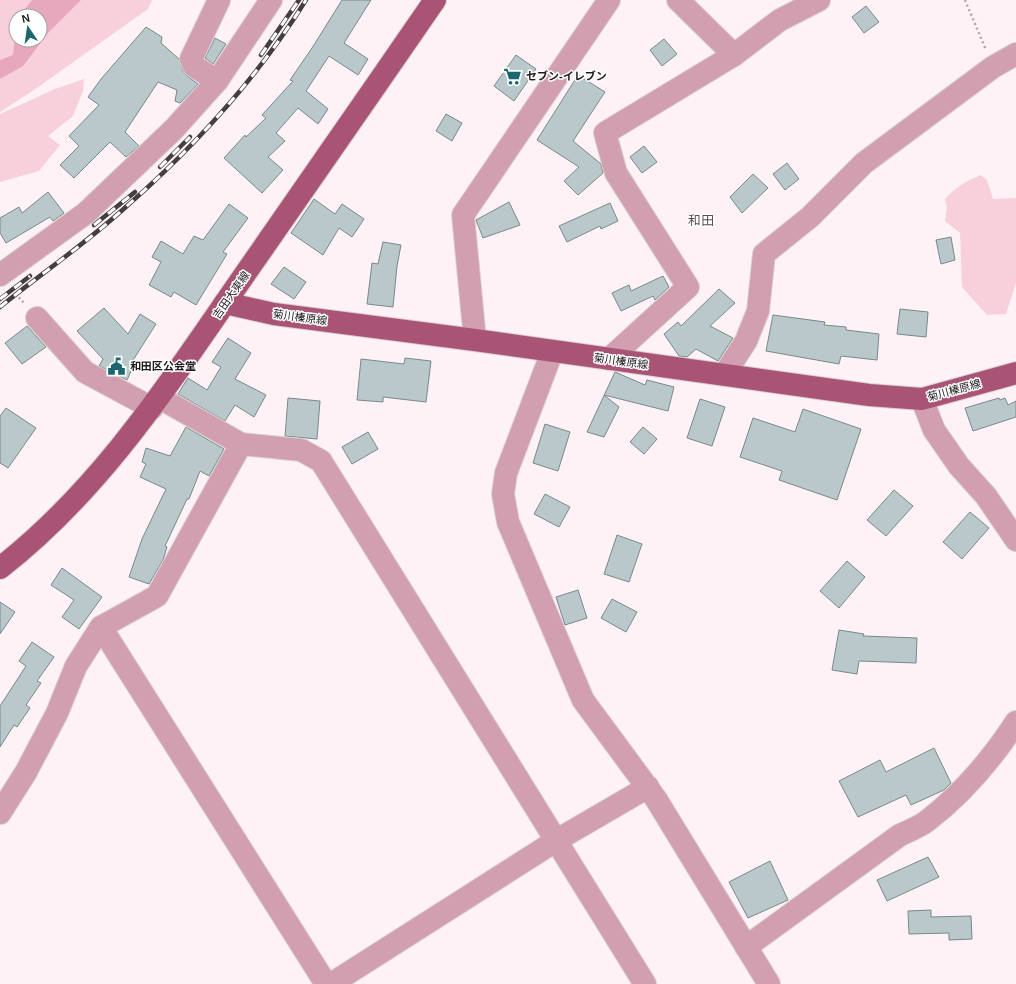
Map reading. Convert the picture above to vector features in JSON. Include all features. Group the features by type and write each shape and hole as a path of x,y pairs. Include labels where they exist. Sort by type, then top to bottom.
{"main road":[{"name":"吉田大東線","path":"0,568 33,541 63,512 96,476 156,403 435,0"},
{"name":"菊川榛原線","path":"225,303 274,314 475,340 552,352 869,395 922,399 1016,374"}],"street":[{"path":"216,81 194,66 191,59 219,0"},
{"path":"3,283 86,213 174,129 216,81 270,0"},
{"path":"475,340 463,215 609,0"},
{"path":"678,0 734,55"},
{"path":"609,359 688,287 616,173 605,133 734,55 780,20 819,0"},
{"path":"724,375 746,341 758,311 764,254 810,217 864,163 993,67 1016,54"},
{"path":"37,318 86,372 156,403 241,444 301,450 321,461 645,984"},
{"path":"552,352 506,473 503,494 508,522 583,700 632,768 648,787 768,984"},
{"path":"922,399 934,430 959,466 986,496 1016,540"},
{"path":"0,814 26,772 57,713 76,666 101,627 157,596 241,444"},
{"path":"101,627 326,984"},
{"path":"746,947 900,835 926,822 967,785 1001,745 1016,722"},
{"path":"331,984 557,840 648,787"}],"path":[{"path":"965,0 993,67"},
{"path":"3,283 12,289 37,318"}],"shaded area":[{"path":"0,0 152,0 148,9 34,90 0,112"},
{"path":"32,0 81,0 48,33 48,8 26,8"},
{"path":"14,48 37,48 23,66 0,79 0,60 13,55"},
{"path":"84,79 83,91 73,116 48,136 60,145 39,171 0,182 0,114 55,89"},
{"path":"981,175 987,180 993,199 1016,198 1016,283 1006,314 987,315 962,287 960,233 945,221 947,208 945,199 962,185"}],"building":[{"path":"342,0 371,0 344,43 368,59 358,75 329,56 306,91 328,109 318,124 298,108 276,133 285,141 268,157 283,170 262,193 224,158 245,135 246,137 266,118 262,115 293,81 290,80"},
{"path":"866,6 879,22 864,33 852,17"},
{"path":"146,27 162,37 161,43 179,59 183,71 187,76 198,84 180,103 175,101 177,90 158,82 125,132 139,146 126,157 110,142 74,178 60,165 79,146 69,136 99,105 88,97 101,79"},
{"path":"215,38 226,44 213,64 205,58"},
{"path":"664,39 677,54 662,66 650,50"},
{"path":"516,55 536,69 514,101 494,86"},
{"path":"578,75 605,92 573,141 601,164 603,173 578,195 564,181 579,167 537,140"},
{"path":"446,114 462,123 452,141 436,131"},
{"path":"644,146 657,162 642,173 630,157"},
{"path":"787,163 799,179 785,190 773,174"},
{"path":"753,174 768,188 742,213 730,197"},
{"path":"48,192 64,213 53,221 50,217 6,243 0,233 0,218 19,207 22,213"},
{"path":"314,199 335,214 342,204 364,219 352,237 339,228 323,255 291,233"},
{"path":"509,202 520,225 483,238 476,220"},
{"path":"610,203 618,221 601,229 600,226 567,242 559,226"},
{"path":"229,204 248,218 223,252 227,254 196,305 174,292 171,297 149,285 161,262 152,257 161,241 183,254 194,236 203,240"},
{"path":"951,237 955,260 941,264 936,240"},
{"path":"383,242 401,245 397,266 393,307 367,304 372,263 378,264"},
{"path":"284,267 306,282 294,299 271,284"},
{"path":"663,276 669,287 655,300 653,296 621,311 612,293 629,285 631,291"},
{"path":"719,289 735,303 710,326 733,338 718,361 696,349 687,357 679,356 664,334 678,322 681,326"},
{"path":"104,308 128,334 140,314 156,324 130,365 133,367 127,380 99,366 103,359 77,331"},
{"path":"900,309 928,312 926,337 897,334"},
{"path":"773,315 825,322 824,325 846,327 846,330 879,334 877,360 841,356 839,364 766,351"},
{"path":"27,326 46,347 22,364 5,343"},
{"path":"228,338 251,353 235,379 266,395 254,417 235,405 225,421 178,394 188,378 207,390 221,367 212,362"},
{"path":"405,358 431,361 426,402 383,397 383,402 357,400 361,359 404,364"},
{"path":"615,372 645,385 647,380 674,387 668,411 604,395"},
{"path":"604,395 619,407 604,437 587,432"},
{"path":"288,398 320,401 317,439 285,436"},
{"path":"999,398 1000,400 1005,398 1008,405 1016,401 1016,417 973,431 965,408"},
{"path":"700,399 725,407 712,446 687,438"},
{"path":"6,408 36,428 8,468 0,463 0,416"},
{"path":"803,409 861,429 837,500 779,480 782,471 740,457 753,418 795,432"},
{"path":"545,424 570,432 558,471 533,463"},
{"path":"186,427 224,449 209,476 200,471 189,499 187,499 165,546 167,547 163,560 149,584 129,577 142,539 166,489 140,477 146,464 142,462 146,448 170,456"},
{"path":"643,427 657,439 644,454 630,442"},
{"path":"368,432 378,449 352,464 342,447"},
{"path":"894,490 913,506 886,536 867,520"},
{"path":"545,494 570,507 559,527 534,514"},
{"path":"970,512 989,528 962,559 943,542"},
{"path":"617,535 642,544 629,582 604,574"},
{"path":"847,561 865,577 839,608 820,591"},
{"path":"62,568 102,597 79,629 62,617 74,600 51,585"},
{"path":"578,590 587,618 565,625 556,597"},
{"path":"612,599 637,612 626,632 601,618"},
{"path":"0,602 15,612 0,634"},
{"path":"839,630 864,634 863,636 917,638 916,663 859,661 857,674 832,670"},
{"path":"32,642 54,657 37,681 41,683 26,705 30,708 17,727 14,725 0,747 0,706 26,666 19,661"},
{"path":"934,748 951,783 944,790 911,805 906,795 858,817 839,781 880,760 886,772"},
{"path":"928,857 939,877 887,901 877,880"},
{"path":"770,861 788,900 748,918 729,882"},
{"path":"931,910 931,917 971,916 972,939 949,940 949,933 909,934 908,911"}],"railway":[{"path":"261,55 299,0"},
{"path":"0,307 113,219 202,134 247,83 268,56 306,0"},
{"path":"160,167 190,137"},
{"path":"94,225 135,192"},
{"path":"0,299 30,276"}],"place":[{"name":"セブン-イレブン","path":"513,76"},
{"name":"和田区公会堂","path":"117,366"}],"district":[{"name":"和田","path":"701,220"}]}
